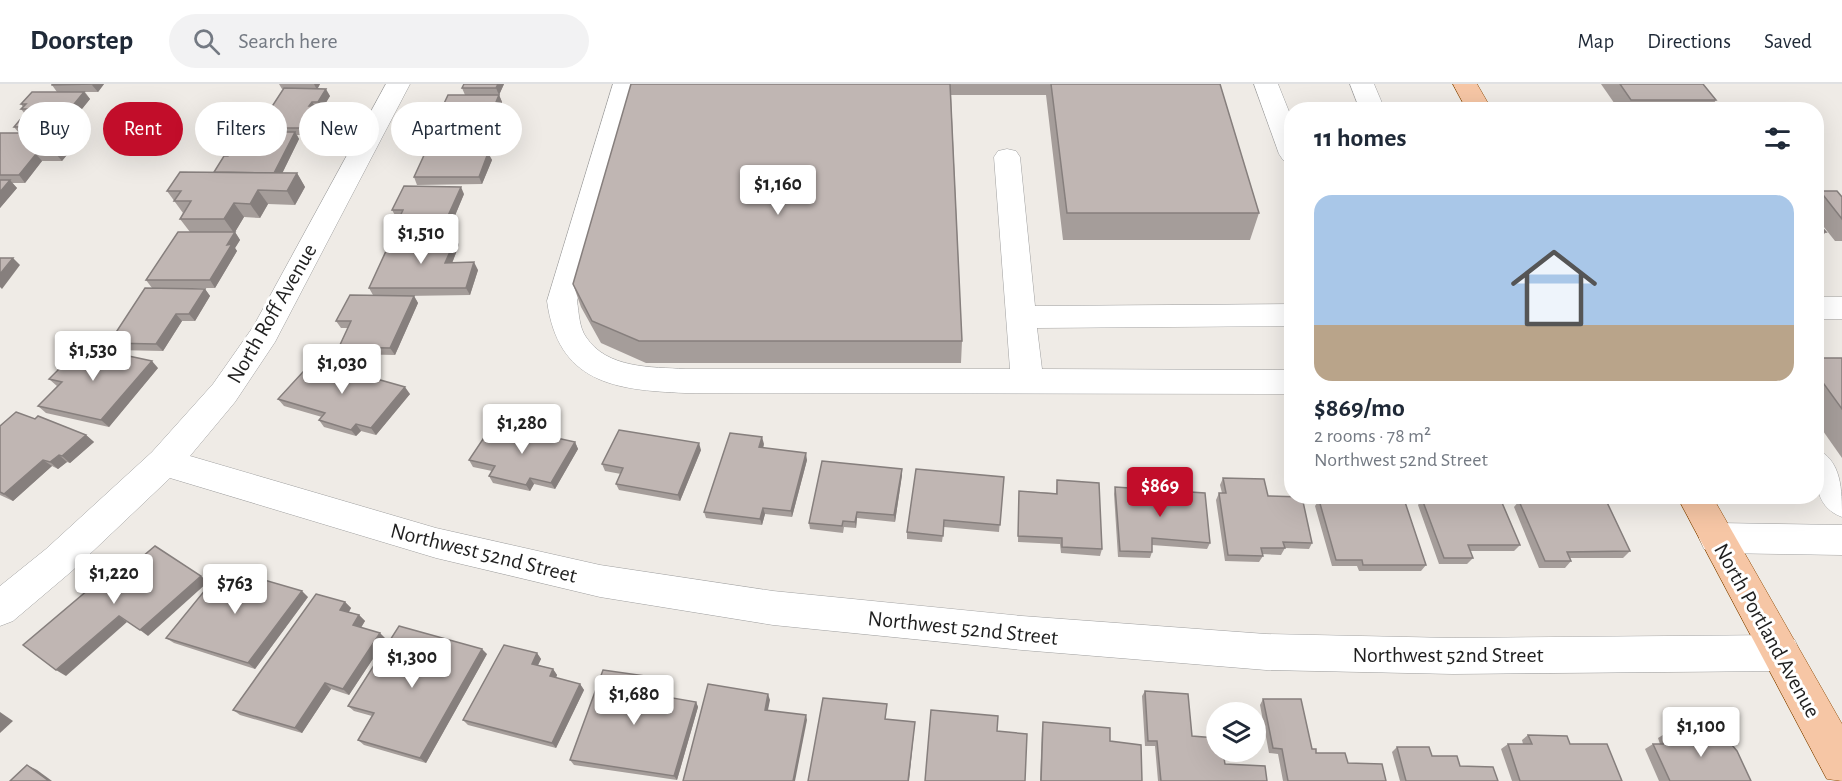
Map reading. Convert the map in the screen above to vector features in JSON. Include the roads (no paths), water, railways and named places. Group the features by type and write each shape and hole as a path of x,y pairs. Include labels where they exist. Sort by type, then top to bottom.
{"main road":[{"path":"1466,84 1476,102"},
{"name":"North Portland Avenue","path":"1699,504 1842,764"}],"street":[{"name":"North Roff Avenue","path":"0,609 59,561 164,462 224,393 264,334 398,84"},
{"path":"625,84 562,301 562,323 586,359 606,371 637,380 1284,382"},
{"path":"1266,84 1284,132"},
{"path":"1362,84 1370,102"},
{"path":"1007,157 1027,383"},
{"path":"1824,308 1842,308"},
{"path":"1021,317 1284,315"},
{"name":"Northwest 52nd Street","path":"164,462 436,543 600,580 773,608 1022,633 1266,652 1453,656 1781,653"},
{"path":"1824,475 1842,502"},
{"path":"1718,538 1842,540"}]}
